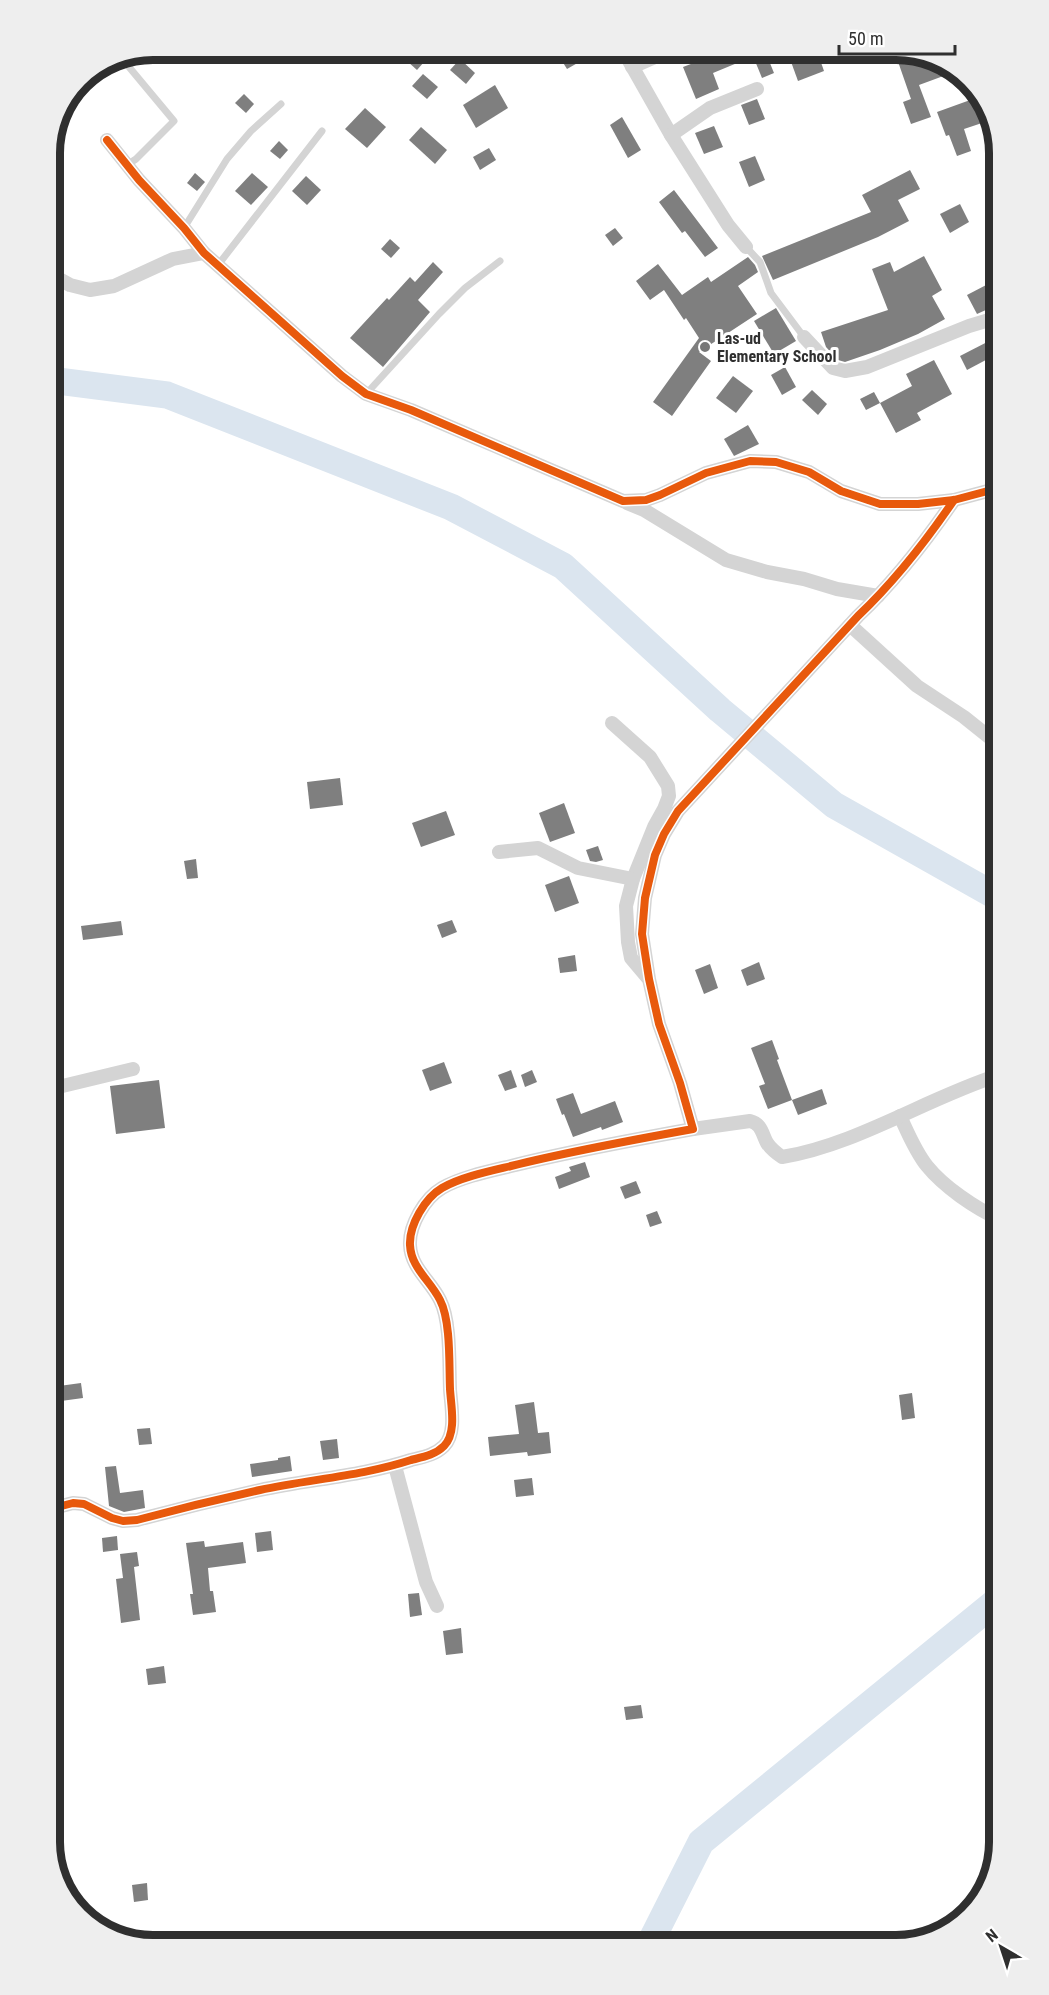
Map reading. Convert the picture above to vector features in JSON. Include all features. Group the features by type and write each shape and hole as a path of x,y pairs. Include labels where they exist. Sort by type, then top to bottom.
{"street":[{"path":"628,60 671,135 728,225 746,247"},
{"path":"632,67 648,60"},
{"path":"671,135 710,108 757,89"},
{"path":"107,140 204,253 342,376 366,394 411,410 644,510 726,560 837,589 878,596"},
{"path":"60,280 70,285 90,290 114,286 173,259 204,253"},
{"path":"804,337 833,368 845,371 867,367 989,320"},
{"path":"623,501 646,500 706,473 750,461 776,462 809,472 841,491 880,504 918,504 954,500 989,491"},
{"path":"693,1129 680,1083 659,1024 642,934 645,898 655,855 678,811 878,596 931,533 954,500"},
{"path":"846,629 918,686 989,737"},
{"path":"612,723 650,757 668,786 669,796 633,879 626,906 631,958 649,979"},
{"path":"499,852 538,848 578,868 633,879"},
{"path":"60,1086 133,1068"},
{"path":"60,1506 84,1503 112,1518 123,1521 137,1520 262,1490 395,1466 435,1453 446,1444 452,1430 448,1338 440,1300 419,1271 413,1259 410,1244 413,1228 426,1201 442,1188 480,1174 560,1154 693,1129 750,1121 761,1128 768,1144 782,1156 803,1152 846,1138 989,1079"},
{"path":"900,1116 927,1167 943,1183 989,1214"},
{"path":"395,1466 426,1582 437,1606"}],"lane":[{"path":"127,165 174,121 129,67"},
{"path":"184,228 227,159 251,131 281,104"},
{"path":"218,266 322,131"},
{"path":"746,247 760,262 771,293 804,337"},
{"path":"366,394 465,288 500,261"}],"building":[{"path":"408,60 426,60 417,70"},
{"path":"461,60 475,73 466,84 450,70"},
{"path":"561,60 581,61 567,69"},
{"path":"701,60 742,61 713,73 719,89 696,99 683,67"},
{"path":"755,60 769,60 774,73 762,78"},
{"path":"790,60 820,60 824,71 798,81"},
{"path":"897,60 926,65 946,75 919,85 931,117 911,124 903,102 911,99"},
{"path":"423,74 438,87 427,99 412,86"},
{"path":"495,85 508,108 476,128 463,105"},
{"path":"244,94 254,104 246,113 235,103"},
{"path":"757,99 765,119 749,125 741,105"},
{"path":"972,99 982,123 964,129 971,151 957,156 937,112"},
{"path":"365,108 386,127 367,148 345,129"},
{"path":"622,117 641,150 628,158 610,125"},
{"path":"714,126 723,147 704,154 695,133"},
{"path":"421,127 447,150 435,164 409,140"},
{"path":"279,141 288,150 280,159 270,151"},
{"path":"489,148 496,160 480,170 473,157"},
{"path":"755,156 765,180 749,187 739,162"},
{"path":"910,170 920,189 898,200 909,221 878,237 773,280 762,256 871,212 862,195"},
{"path":"195,173 205,182 197,191 187,183"},
{"path":"252,173 268,187 251,205 235,191"},
{"path":"306,176 321,190 307,205 292,191"},
{"path":"674,190 718,248 705,257 685,231 682,233 659,202"},
{"path":"960,204 969,222 950,233 940,214"},
{"path":"615,228 623,238 613,246 605,235"},
{"path":"390,239 400,248 391,258 381,249"},
{"path":"924,256 942,290 932,296 945,319 918,334 880,350 845,362 838,360 826,347 821,332 888,310 872,269 890,262 894,272"},
{"path":"748,257 758,272 738,286 757,314 699,352 711,361 672,416 653,402 699,338 664,290 650,300 636,281 658,264 682,295 708,277 711,282"},
{"path":"433,262 443,272 418,300 430,312 383,367 350,338 387,298 389,300 410,277 415,282"},
{"path":"989,284 989,309 977,314 967,295"},
{"path":"776,308 796,341 774,354 754,321"},
{"path":"989,341 989,358 967,370 960,356"},
{"path":"934,360 952,394 917,413 921,420 896,433 880,403 912,386 906,374"},
{"path":"785,367 796,387 782,395 771,375"},
{"path":"733,376 753,391 736,413 716,398"},
{"path":"812,390 827,404 818,415 802,400"},
{"path":"874,392 880,403 866,410 860,399"},
{"path":"748,425 759,444 734,456 724,439"},
{"path":"340,778 343,805 310,809 307,782"},
{"path":"564,803 575,833 550,842 539,813"},
{"path":"446,811 455,835 421,847 412,823"},
{"path":"598,846 603,860 590,861 586,850"},
{"path":"196,859 198,878 187,879 184,861"},
{"path":"569,876 579,903 555,912 545,885"},
{"path":"452,920 457,932 442,938 437,925"},
{"path":"121,921 123,935 83,940 81,926"},
{"path":"575,955 577,971 560,973 558,958"},
{"path":"759,962 765,979 747,986 741,970"},
{"path":"710,964 718,988 704,994 695,970"},
{"path":"772,1040 792,1100 768,1109 759,1086 765,1084 751,1048"},
{"path":"444,1062 452,1083 430,1091 422,1070"},
{"path":"511,1070 517,1087 505,1091 498,1075"},
{"path":"532,1070 537,1082 525,1087 521,1075"},
{"path":"159,1080 165,1128 116,1134 110,1086"},
{"path":"822,1089 827,1104 798,1115 792,1100"},
{"path":"573,1093 581,1114 615,1101 623,1122 573,1137 556,1099"},
{"path":"585,1162 590,1177 559,1189 555,1177 571,1171 569,1167"},
{"path":"636,1181 641,1193 625,1199 620,1187"},
{"path":"657,1211 662,1223 650,1227 646,1215"},
{"path":"81,1383 83,1398 61,1401 60,1386"},
{"path":"912,1393 915,1418 902,1420 899,1395"},
{"path":"534,1402 538,1433 549,1432 551,1453 528,1456 527,1452 490,1456 488,1437 519,1434 515,1405"},
{"path":"150,1428 152,1444 139,1445 137,1429"},
{"path":"337,1439 339,1458 323,1460 320,1441"},
{"path":"290,1456 292,1471 252,1477 250,1464"},
{"path":"116,1466 120,1493 143,1490 145,1508 124,1512 109,1506 105,1467"},
{"path":"532,1478 534,1495 516,1497 514,1480"},
{"path":"271,1531 273,1550 257,1552 255,1533"},
{"path":"117,1536 118,1550 103,1552 102,1538"},
{"path":"204,1541 205,1547 243,1542 246,1563 208,1568 210,1591 213,1591 216,1612 193,1615 190,1594 193,1594 186,1543"},
{"path":"137,1552 139,1566 134,1567 140,1620 121,1623 116,1579 123,1578 120,1554"},
{"path":"419,1593 422,1615 410,1617 408,1594"},
{"path":"461,1628 463,1653 446,1655 443,1631"},
{"path":"164,1666 166,1683 148,1685 146,1669"},
{"path":"641,1705 643,1718 626,1720 624,1707"},
{"path":"147,1883 148,1900 134,1902 132,1885"}],"waterway":[{"path":"60,381 167,395 451,507 563,566 720,710 834,805 989,892"},
{"path":"654,1935 701,1842 989,1607"}],"cycle path":[{"path":"107,140 204,253 342,376 366,394 411,410 623,501 646,500 706,473 750,461 776,462 809,472 841,491 880,504 918,504 954,500 989,491"},
{"path":"60,1506 73,1503 84,1504 112,1518 123,1521 137,1520 260,1490 355,1474 393,1465 429,1455 444,1446 452,1427 448,1331 440,1300 417,1267 411,1253 410,1237 419,1213 436,1192 467,1178 556,1155 693,1129 680,1083 659,1024 642,934 645,898 655,855 678,811 897,575 954,500"}],"place":[{"name":"Las-ud Elementary School","path":"705,347"}]}
